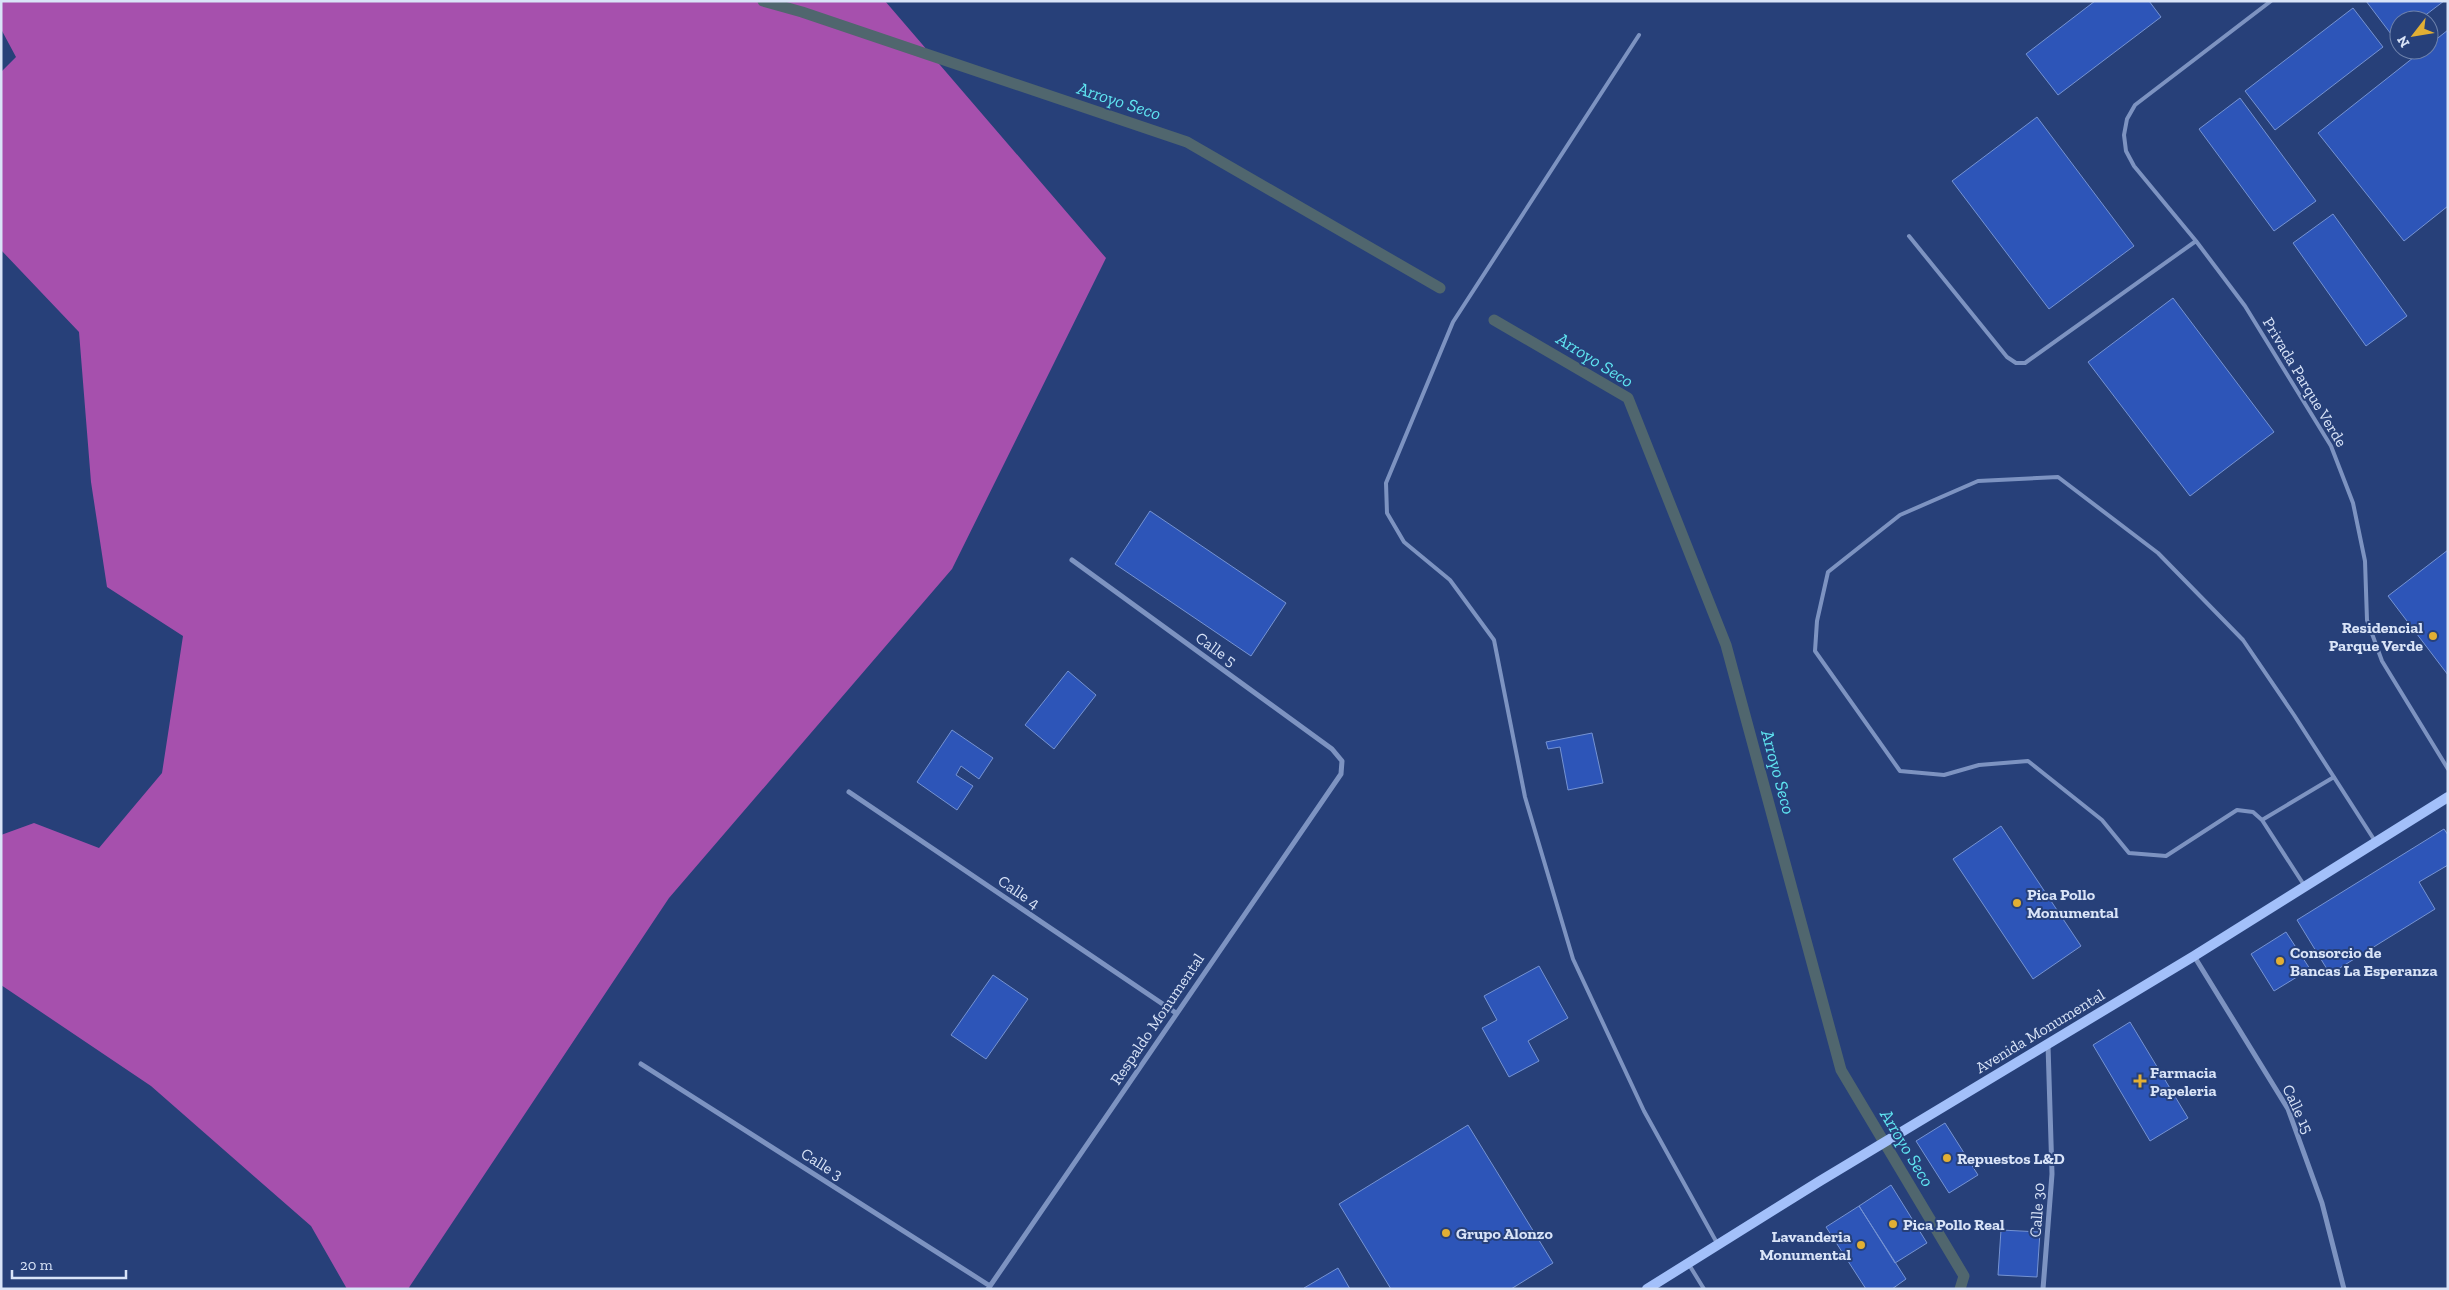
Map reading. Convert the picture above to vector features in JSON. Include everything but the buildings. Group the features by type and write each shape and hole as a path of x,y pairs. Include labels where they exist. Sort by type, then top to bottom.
{"main road":[{"name":"Avenida Monumental","path":"1647,1289 1910,1126 2194,956 2304,885 2448,797"}],"street":[{"name":"Calle 5","path":"1072,560 1332,749 1342,761"},
{"name":"Respaldo Monumental","path":"989,1287 1341,774 1342,761"},
{"name":"Calle 4","path":"849,792 1176,1013"},
{"name":"Calle 15","path":"2194,956 2288,1108 2322,1202 2344,1289"},
{"name":"Calle 30","path":"2043,1289 2052,1174 2048,1044"},
{"name":"Calle 3","path":"641,1064 989,1287"}],"lane":[{"name":"Privada Parque Verde","path":"2271,1 2135,106 2127,119 2124,135 2126,151 2134,166 2196,241 2245,306 2331,446 2353,503 2363,552 2367,620 2382,661 2448,769"},
{"path":"1639,34 1453,322 1386,483 1387,513 1404,542 1450,580 1494,640 1525,797 1574,959 1644,1112 1718,1245"},
{"path":"1909,236 2007,358 2016,363 2025,363 2196,241"},
{"path":"2304,885 2262,820 2253,812 2238,810 2166,856 2129,854 2102,820 2028,761 1980,765 1944,775 1900,771 1815,651 1817,621 1828,572 1900,515 1978,481 2058,477 2158,553 2243,640 2376,841"},
{"path":"2262,820 2334,777"},
{"path":"1688,1263 1704,1289"}],"shaded area":[{"path":"1,1 885,1 1106,258 952,569 669,898 408,1289 347,1289 311,1226 151,1086 1,985 1,835 34,823 99,848 162,773 183,636 107,587 91,482 79,332 1,250 1,72 16,57 1,29"}],"waterway":[{"name":"Arroyo Seco","path":"763,1 802,12 1187,142 1440,288"},
{"name":"Arroyo Seco","path":"1494,320 1628,398 1726,645 1841,1070 1964,1276 1960,1289"}],"place":[{"name":"Residencial Parque Verde","path":"2433,636"},
{"name":"Pica Pollo Monumental","path":"2017,903"},
{"name":"Consorcio de Bancas La Esperanza","path":"2280,961"},
{"name":"Farmacia Papeleria","path":"2140,1081"},
{"name":"Repuestos L&D","path":"1947,1158"},
{"name":"Pica Pollo Real","path":"1893,1224"},
{"name":"Grupo Alonzo","path":"1446,1233"},
{"name":"Lavanderia Monumental","path":"1861,1245"}]}
